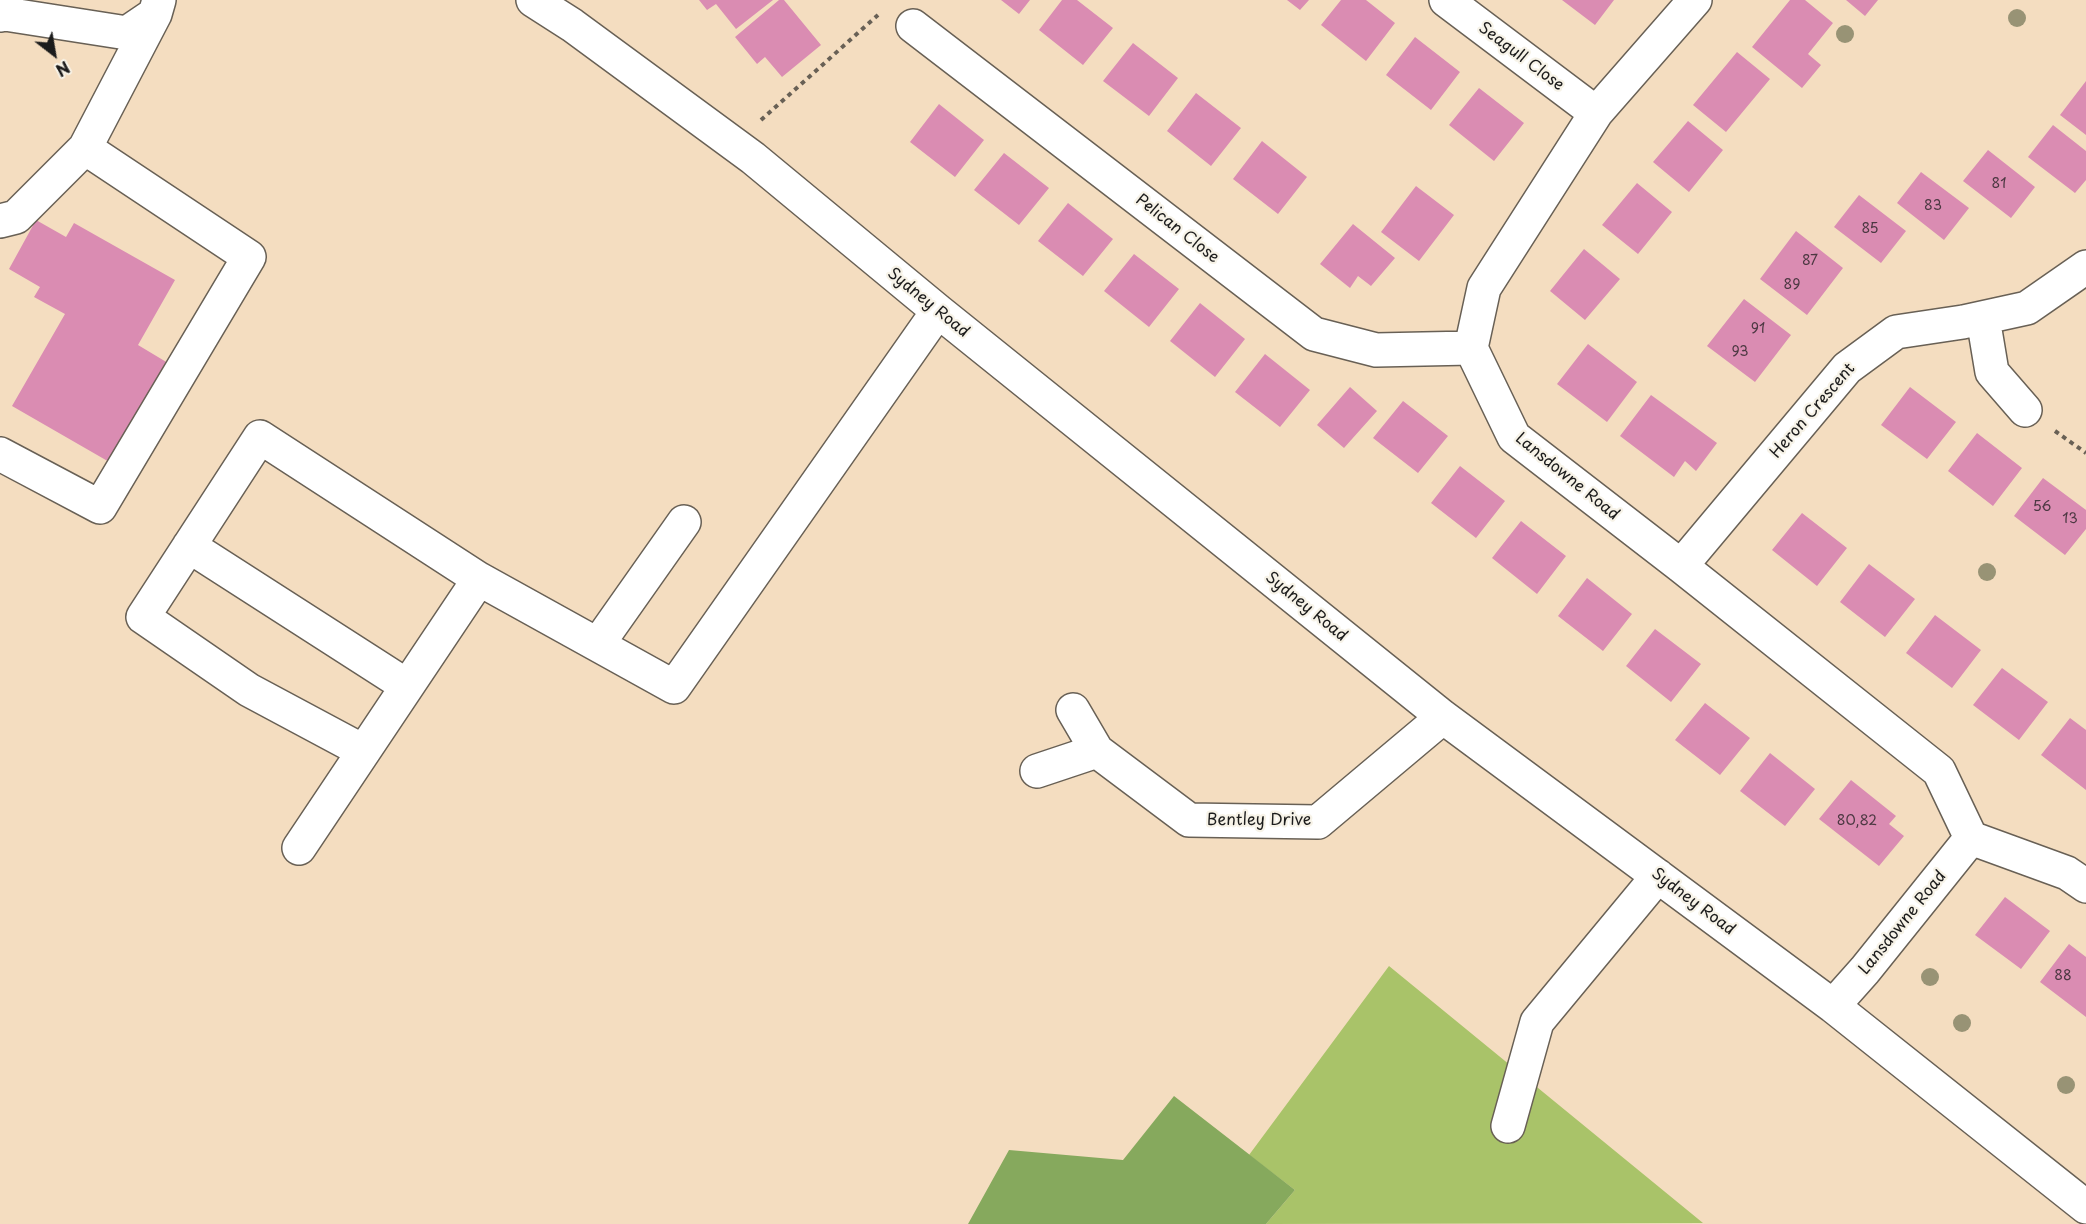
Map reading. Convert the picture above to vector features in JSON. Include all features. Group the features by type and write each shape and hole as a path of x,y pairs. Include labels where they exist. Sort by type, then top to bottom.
{"street":[{"name":"Sydney Road","path":"533,0 582,32 753,158 938,311 1443,717 1833,1006 2086,1207"},
{"name":"Seagull Close","path":"1446,0 1596,113"},
{"path":"1472,348 1484,288 1596,113 1695,0"},
{"path":"0,15 127,33 157,7"},
{"path":"0,220 16,217 85,148 157,7"},
{"name":"Pelican Close","path":"913,26 1314,334 1376,351 1472,348"},
{"path":"0,454 100,507 249,257 85,148"},
{"name":"Heron Crescent","path":"1681,566 1847,368 1896,332 1983,318 2027,308 2086,267"},
{"path":"363,752 249,690 143,617 260,437 479,579 674,687 938,311"},
{"path":"1983,318 1992,372 2025,410"},
{"name":"Lansdowne Road","path":"1472,348 1514,437 1939,771 1971,838 1865,970 1833,1006"},
{"path":"598,644 684,522"},
{"path":"189,546 407,687"},
{"path":"299,848 479,579"},
{"name":"Bentley Drive","path":"1073,710 1097,751 1189,820 1318,822 1443,717"},
{"path":"1037,771 1097,751"},
{"path":"1971,838 2067,873 2086,886"},
{"path":"1508,1126 1538,1022 1658,876"}],"path":[{"path":"760,121 882,11"}],"green space":[{"path":"1389,966 1703,1223 1266,1224 1295,1190 1249,1155"},
{"path":"1174,1096 1295,1190 1266,1224 968,1224 1009,1150 1123,1160"}],"building":[{"path":"699,0 773,0 736,29 716,4 707,10"},
{"path":"779,0 784,0 821,45 782,77 765,57 757,64 735,37"},
{"path":"1001,0 1030,0 1019,14"},
{"path":"1062,0 1077,0 1113,28 1083,65 1039,30"},
{"path":"1287,0 1309,0 1300,10"},
{"path":"1341,0 1366,0 1395,23 1366,61 1321,25"},
{"path":"1562,0 1614,0 1595,25"},
{"path":"1790,0 1805,0 1833,23 1808,54 1821,65 1802,88 1752,47"},
{"path":"1846,0 1878,0 1865,16"},
{"path":"1415,37 1460,72 1431,110 1386,75"},
{"path":"1133,43 1178,78 1149,116 1103,81"},
{"path":"1737,52 1770,79 1726,132 1693,105"},
{"path":"2086,81 2086,135 2060,115"},
{"path":"1479,88 1524,123 1494,161 1449,125"},
{"path":"1196,93 1241,128 1211,166 1167,131"},
{"path":"939,104 984,140 955,177 910,142"},
{"path":"1688,121 1723,150 1689,192 1653,162"},
{"path":"2053,125 2086,151 2086,180 2075,193 2028,157"},
{"path":"1262,141 1307,177 1278,214 1233,179"},
{"path":"1988,150 2035,187 2011,218 1963,181"},
{"path":"1004,153 1049,188 1019,225 974,190"},
{"path":"1921,172 1969,208 1944,240 1897,203"},
{"path":"1637,183 1672,212 1638,254 1602,225"},
{"path":"1416,186 1454,215 1419,261 1381,232"},
{"path":"1859,195 1906,231 1881,263 1834,227"},
{"path":"1068,203 1113,239 1083,276 1038,241"},
{"path":"36,220 66,237 74,223 175,280 138,345 168,363 111,463 12,406 65,314 34,297 40,287 9,269"},
{"path":"1353,224 1395,258 1371,286 1358,276 1350,288 1320,264"},
{"path":"1796,231 1843,268 1807,315 1760,279"},
{"path":"1584,249 1620,279 1585,320 1550,291"},
{"path":"1134,254 1179,289 1149,327 1104,291"},
{"path":"1744,299 1791,335 1755,382 1707,346"},
{"path":"1200,303 1245,339 1215,377 1170,341"},
{"path":"1588,344 1637,382 1607,422 1557,384"},
{"path":"1265,354 1310,390 1280,427 1235,392"},
{"path":"1350,387 1377,411 1344,448 1317,425"},
{"path":"1910,387 1956,422 1927,459 1881,425"},
{"path":"1651,395 1717,443 1696,471 1685,461 1674,477 1620,436"},
{"path":"1403,401 1448,436 1418,473 1373,438"},
{"path":"1977,433 2022,468 1993,506 1948,471"},
{"path":"1460,466 1505,501 1476,538 1431,503"},
{"path":"2043,478 2086,510 2086,529 2065,555 2014,516"},
{"path":"1802,513 1847,548 1817,586 1772,550"},
{"path":"1521,521 1566,556 1537,594 1492,558"},
{"path":"1869,564 1915,599 1885,637 1840,602"},
{"path":"1587,578 1632,614 1603,651 1558,616"},
{"path":"1935,615 1981,650 1952,688 1906,653"},
{"path":"1655,629 1701,664 1671,702 1626,666"},
{"path":"2002,668 2048,702 2019,740 1973,705"},
{"path":"1705,703 1750,738 1720,775 1675,740"},
{"path":"2070,718 2086,730 2086,790 2041,755"},
{"path":"1770,753 1815,789 1785,826 1740,791"},
{"path":"1851,780 1896,816 1889,824 1904,836 1879,866 1819,819"},
{"path":"2005,897 2050,931 2021,969 1975,935"},
{"path":"2069,944 2086,957 2086,1017 2040,982"}]}
